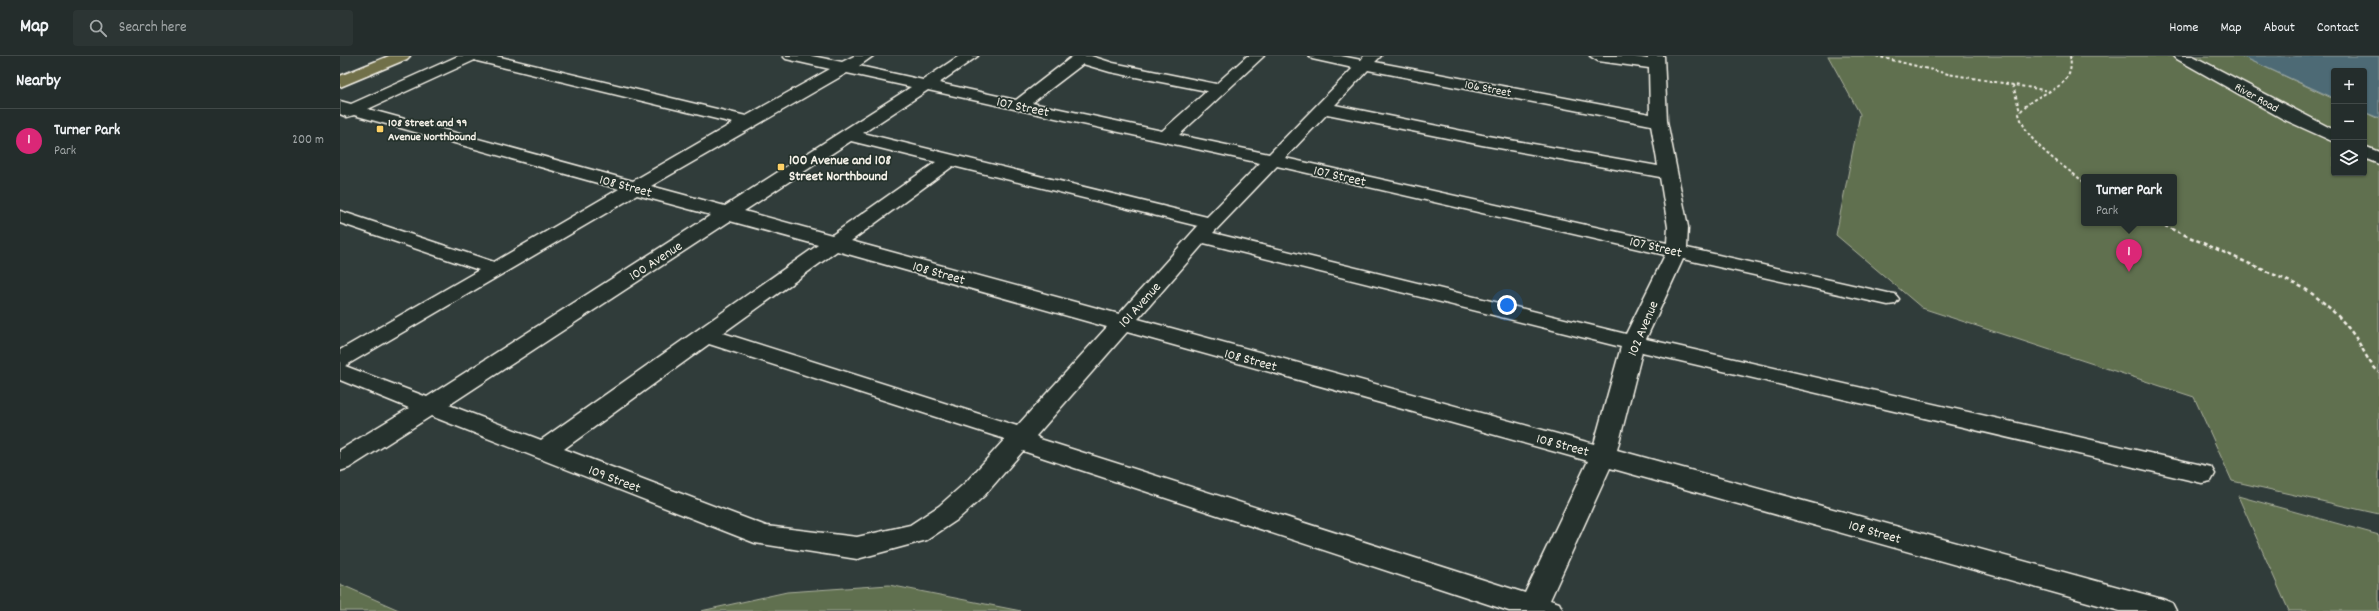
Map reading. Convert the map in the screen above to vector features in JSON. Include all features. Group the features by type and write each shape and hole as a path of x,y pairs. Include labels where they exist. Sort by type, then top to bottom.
{"main road":[{"path":"340,82 402,56"}],"street":[{"path":"344,110 471,56"},
{"path":"477,56 748,122"},
{"name":"107 Street","path":"791,56 1272,160 1677,250 1888,299"},
{"path":"340,360 748,122 866,56"},
{"name":"100 Avenue","path":"340,462 430,406 970,56"},
{"path":"1166,137 1256,56"},
{"name":"106 Street","path":"1317,56 1369,60 1659,120"},
{"path":"1598,56 1656,60"},
{"name":"River Road","path":"2182,56 2289,115 2331,136"},
{"path":"1019,105 1082,57 1110,67 1219,89"},
{"name":"101 Avenue","path":"898,538 918,533 948,513 975,489 1121,323 1206,230 1369,60"},
{"name":"102 Avenue","path":"1537,610 1603,455 1633,344 1677,250 1678,227 1659,120 1656,60"},
{"path":"1323,108 1482,140 1668,174"},
{"name":"108 Street","path":"344,110 727,213 2162,611"},
{"path":"848,135 950,160 1633,344 2202,474"},
{"path":"2367,153 2379,159"},
{"path":"544,451 950,160"},
{"path":"340,217 496,269"},
{"path":"706,335 1021,436 1031,445 1537,610"},
{"name":"109 Street","path":"340,372 764,536 857,548 898,538"}],"path":[{"path":"1876,56 1948,74 2050,91"},
{"path":"2020,112 2028,104 2061,85 2071,74 2072,67 2070,56"},
{"path":"2013,85 2020,112 2020,119 2028,133 2059,163 2081,180"},
{"path":"2165,226 2296,283 2316,295 2358,341 2368,362 2379,372"}],"green space":[{"path":"1828,56 2241,56 2331,98 2331,176 2367,176 2367,113 2379,119 2379,514 2232,481 2194,397 1922,308 1836,235 1860,114"},
{"path":"2238,496 2379,535 2379,611 2289,611"},
{"path":"340,584 401,611 340,611"},
{"path":"889,585 1021,611 701,611 787,592"}],"water":[{"path":"2241,56 2379,56 2379,118 2367,113 2367,68 2331,68 2331,97"}],"place":[{"name":"108 Street and 99 Avenue Northbound","path":"380,129"},
{"name":"100 Avenue and 108 Street Northbound","path":"781,167"},
{"name":"Turner Park","path":"2129,272"}]}
